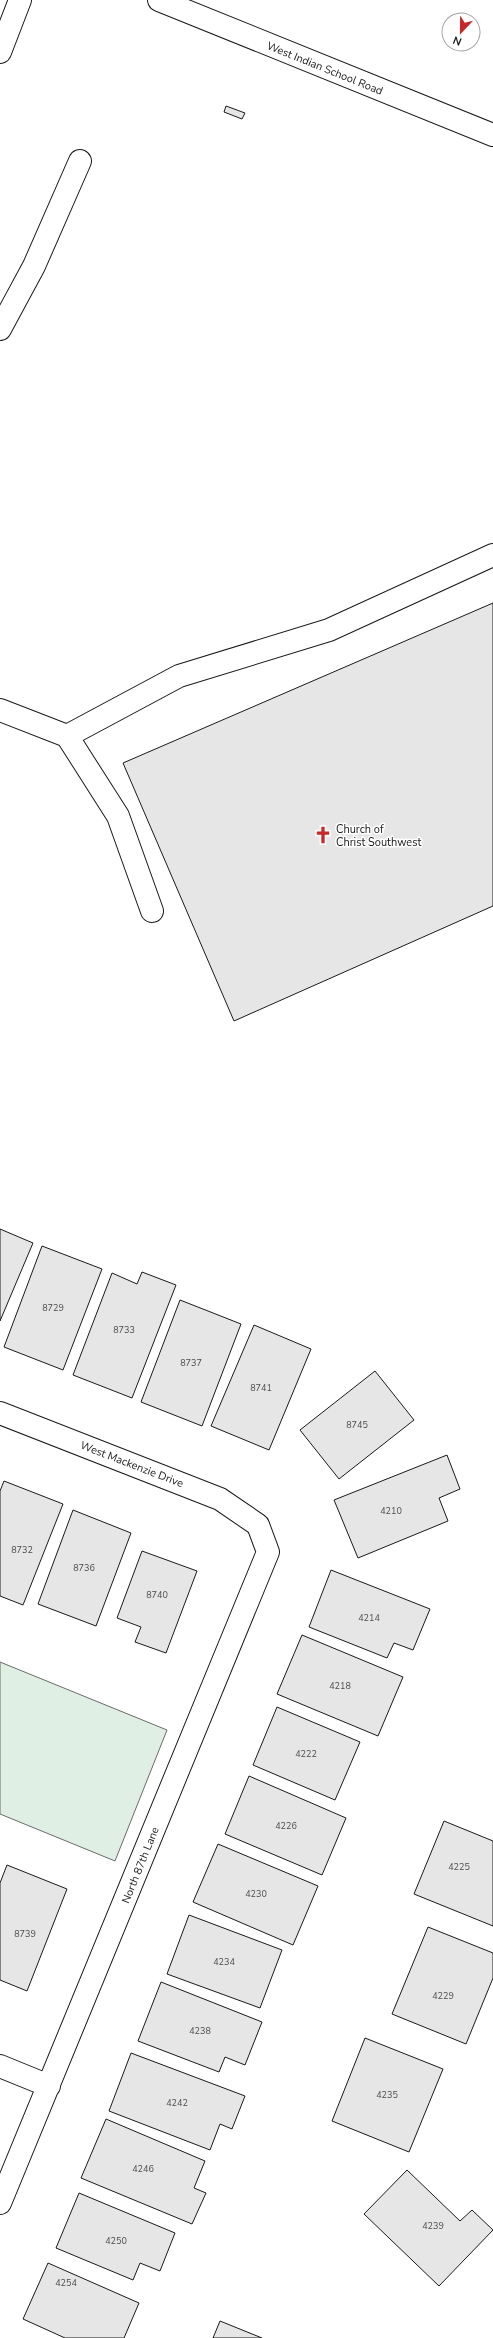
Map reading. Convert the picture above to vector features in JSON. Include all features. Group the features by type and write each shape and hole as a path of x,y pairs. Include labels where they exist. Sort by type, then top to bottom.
{"street":[{"path":"0,52 20,0"},
{"name":"West Indian School Road","path":"158,0 493,135"},
{"path":"0,329 34,266 80,161"},
{"path":"67,736 179,676 329,630 493,555"},
{"path":"0,710 67,736 118,816 152,911"},
{"name":"West Mackenzie Drive","path":"0,1413 220,1499 258,1525"},
{"name":"North 87th Lane","path":"0,2203 268,1552 258,1525"},
{"path":"0,2066 49,2086"}],"green space":[{"path":"0,1662 167,1730 115,1861 0,1814"}],"building":[{"path":"226,106 245,113 242,119 224,112"},
{"name":"Church of Christ Southwest","path":"493,603 493,906 234,1021 123,763"},
{"path":"0,1229 33,1243 0,1321"},
{"path":"42,1246 102,1269 63,1370 4,1347"},
{"path":"142,1272 176,1285 132,1398 73,1375 112,1273 137,1284"},
{"path":"180,1300 241,1324 202,1426 141,1402"},
{"path":"254,1325 311,1349 269,1450 211,1426"},
{"path":"375,1371 414,1420 339,1479 300,1430"},
{"path":"447,1455 460,1489 439,1498 448,1521 358,1558 334,1500"},
{"path":"4,1481 63,1504 23,1605 0,1596 0,1491"},
{"path":"73,1510 131,1533 96,1626 38,1604"},
{"path":"142,1551 197,1571 166,1653 135,1642 141,1627 117,1618"},
{"path":"331,1570 430,1609 413,1650 394,1643 387,1658 309,1627"},
{"path":"302,1635 403,1677 378,1736 277,1694"},
{"path":"277,1707 360,1742 335,1800 253,1765"},
{"path":"249,1776 346,1818 322,1875 225,1834"},
{"path":"444,1821 493,1841 493,1926 414,1894"},
{"path":"218,1844 318,1886 293,1945 193,1902"},
{"path":"7,1865 67,1889 27,1991 0,1980 0,1883"},
{"path":"189,1915 282,1950 260,2008 167,1974"},
{"path":"428,1927 493,1953 493,1978 466,2044 392,2014"},
{"path":"161,1982 262,2022 245,2065 225,2057 219,2072 138,2041"},
{"path":"365,2038 443,2069 409,2152 332,2121"},
{"path":"131,2053 245,2096 232,2129 220,2124 210,2150 109,2111"},
{"path":"106,2119 205,2161 194,2188 206,2193 192,2224 81,2178"},
{"path":"407,2170 460,2221 472,2210 493,2230 439,2286 364,2214"},
{"path":"79,2193 175,2233 160,2271 140,2263 133,2280 56,2248"},
{"path":"48,2263 139,2303 124,2338 65,2338 23,2319"},
{"path":"220,2321 262,2338 213,2338"}],"place":[{"name":"Church of Christ Southwest","path":"323,835"}]}
